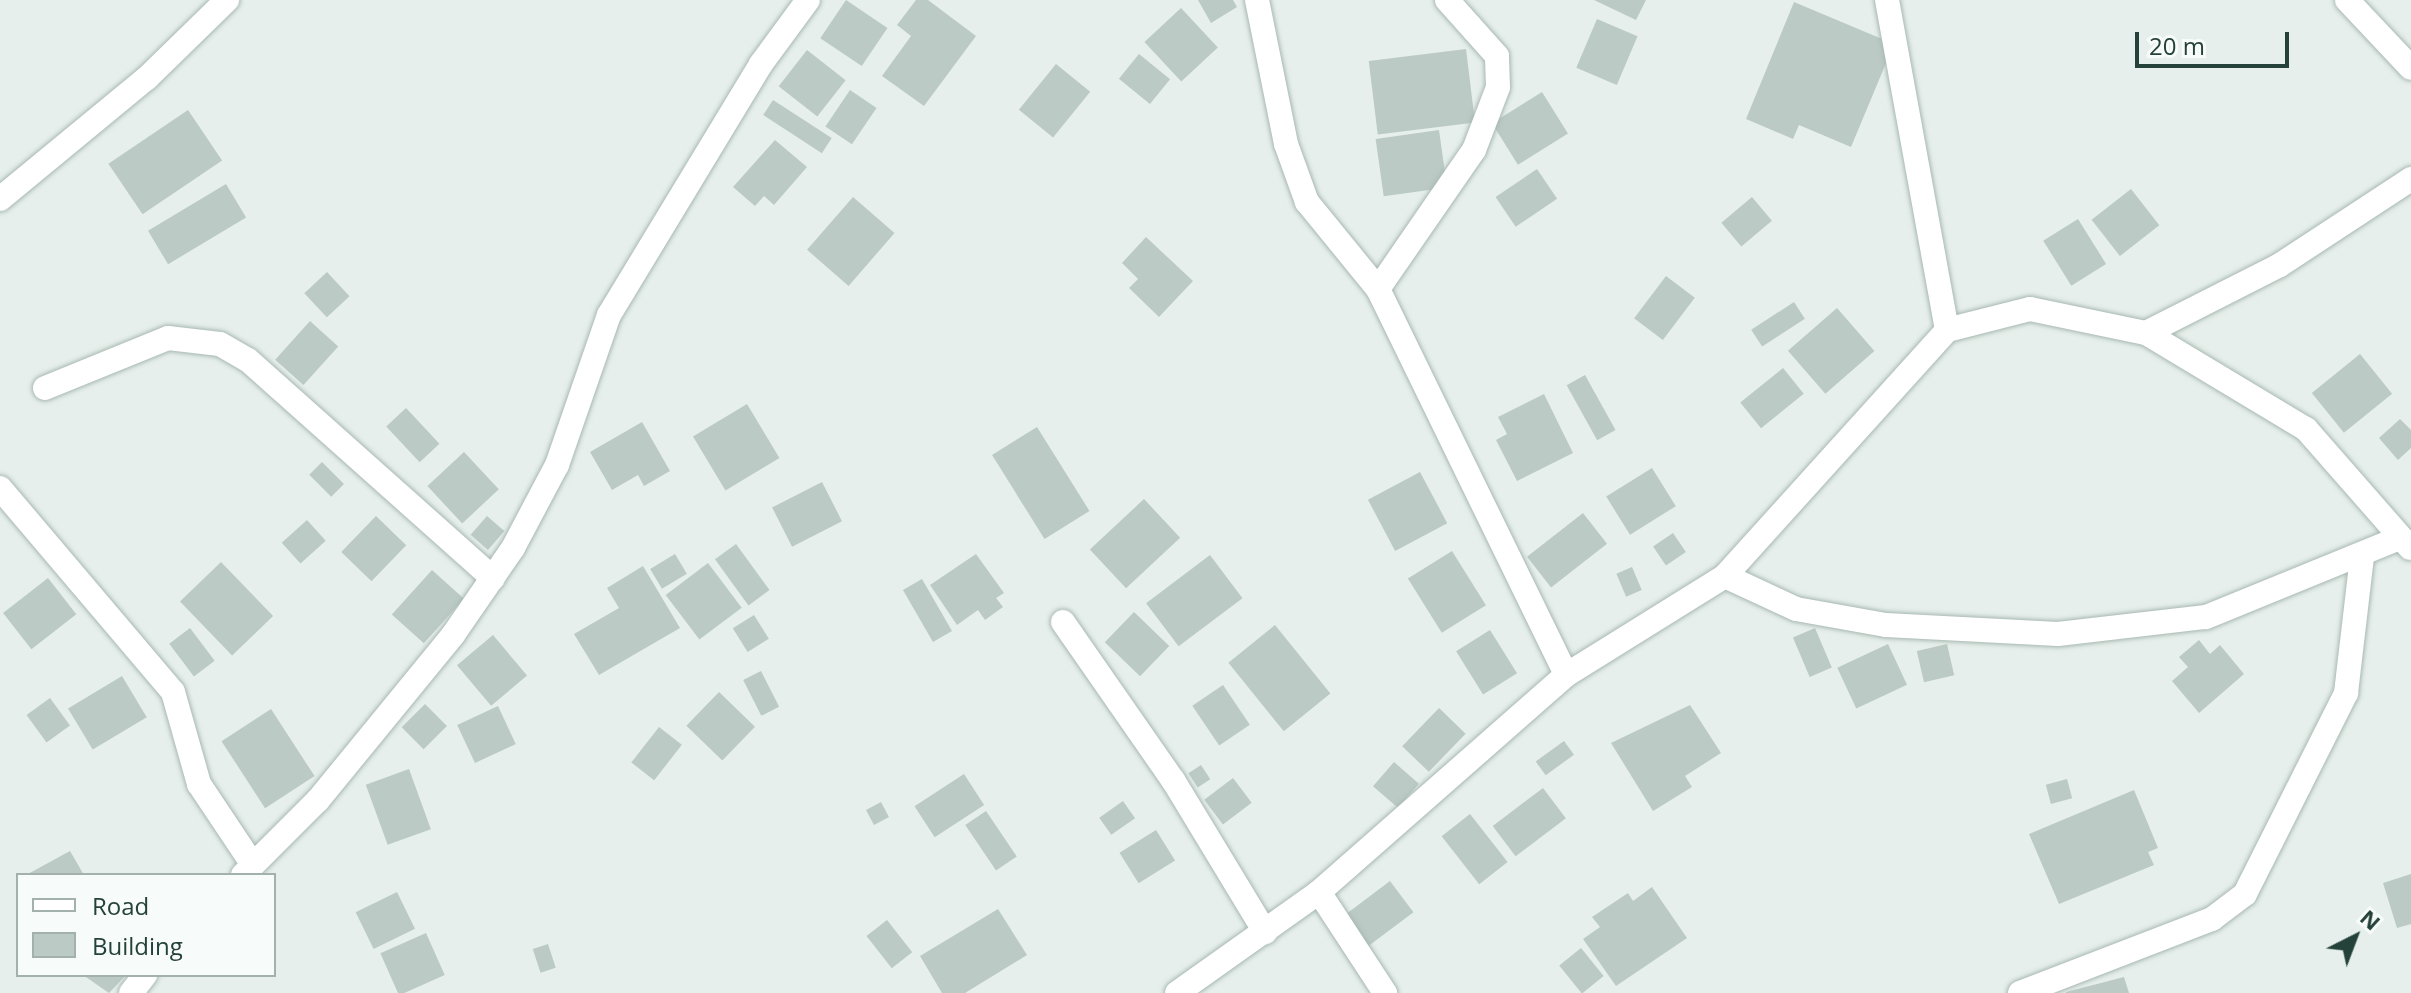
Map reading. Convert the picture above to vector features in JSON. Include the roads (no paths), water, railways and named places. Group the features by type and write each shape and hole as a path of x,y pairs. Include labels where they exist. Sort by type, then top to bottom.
{"street":[{"path":"0,199 147,78 227,0"},
{"path":"0,488 173,692 199,784 248,870 318,800 493,578 557,465 609,315 761,64 808,0"},
{"path":"1257,0 1286,144 1307,202 1378,289 1566,675"},
{"path":"1378,289 1474,150 1498,87 1497,56 1447,0"},
{"path":"1887,0 1947,330"},
{"path":"2347,0 2411,68"},
{"path":"2146,333 2280,265 2411,179"},
{"path":"1192,990 1319,892 1566,675 1725,576 1947,330 2030,309 2146,333 2306,429 2406,543 2362,556 2206,617 2058,634 1871,622 1796,609 1725,576"},
{"path":"45,388 168,338 220,344 248,360 493,578"},
{"path":"2020,993 2212,919 2245,894 2346,693 2362,556"},
{"path":"1063,622 1173,780 1265,932"},
{"path":"1319,892 1385,993"},
{"path":"131,993 143,977"}]}
